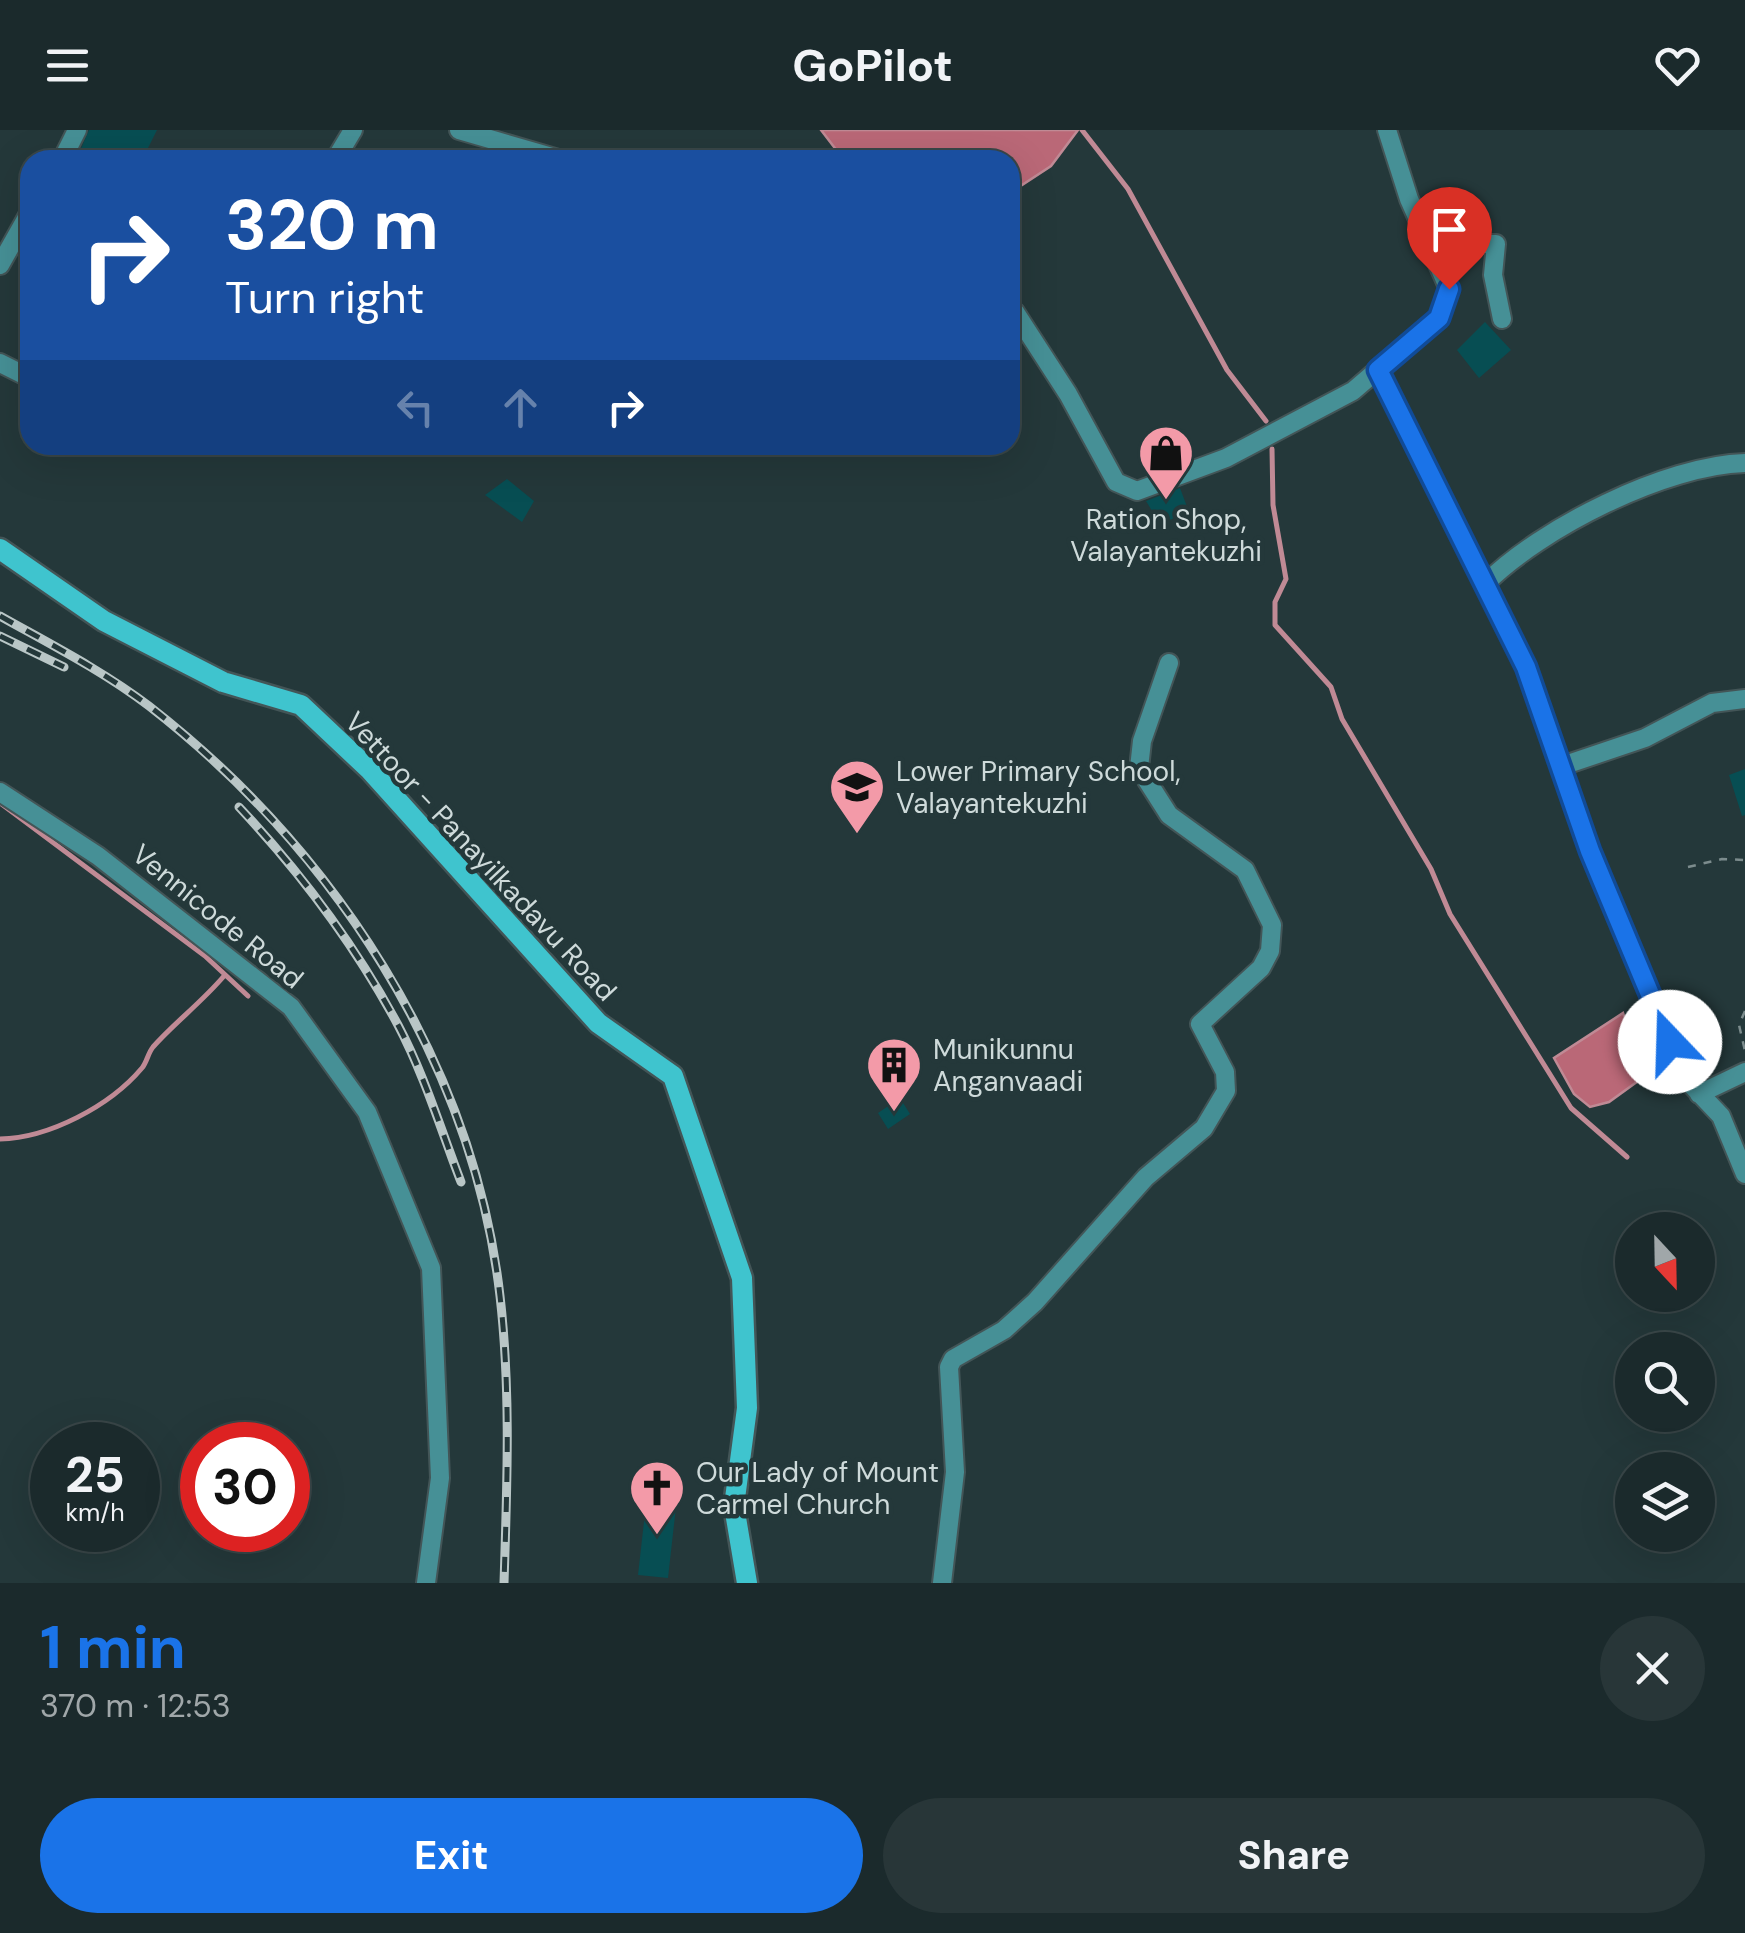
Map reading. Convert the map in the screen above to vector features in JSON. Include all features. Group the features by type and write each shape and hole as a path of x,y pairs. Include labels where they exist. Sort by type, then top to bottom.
{"main road":[{"name":"Vettoor - Panayilkadavu Road","path":"0,549 104,621 222,682 301,705 370,770 598,1023 673,1076 742,1278 747,1408 734,1506 747,1583"}],"street":[{"path":"459,130 528,150"},
{"path":"1020,318 1068,394 1116,482 1137,491 1226,458 1353,390 1439,318 1449,289 1386,130"},
{"path":"0,264 20,229"},
{"path":"1429,244 1496,244 1493,275 1502,319"},
{"path":"1378,370 1526,667 1590,851 1684,1077 1722,1116 1745,1174"},
{"path":"1485,584 1513,556 1556,529 1701,466 1745,462"},
{"path":"942,1583 954,1472 949,1367 953,1359 1004,1330 1035,1302 1146,1177 1204,1128 1226,1090 1225,1072 1200,1024 1261,968 1270,951 1272,925 1245,870 1168,814 1140,768 1142,741 1169,663"},
{"path":"1562,766 1645,738 1712,703 1745,699"},
{"name":"Vennicode Road","path":"0,792 98,856 291,1007 367,1112 432,1268 440,1478 426,1583"},
{"path":"1699,1094 1745,1072"}],"path":[{"path":"1688,868 1722,859 1745,860"},
{"path":"1745,1010 1738,1025 1745,1051"}],"shaded area":[{"path":"821,130 1078,130 1051,166 1020,186 1020,150 836,150"},
{"path":"1623,1013 1645,1076 1609,1102 1590,1107 1574,1094 1554,1058"}],"building":[{"path":"89,130 157,130 147,150 80,150"},
{"path":"1485,322 1511,350 1479,378 1457,350"},
{"path":"507,479 534,501 522,522 485,495"},
{"name":"Ration Shop, Valayantekuzhi","path":"1180,488 1189,512 1160,524 1146,501"},
{"path":"1745,769 1745,815 1742,816 1729,775"},
{"name":"Munikunnu Anganvaadi","path":"900,1098 910,1114 888,1129 878,1113"},
{"name":"Our Lady of Mount Carmel Church","path":"647,1495 677,1498 668,1578 638,1575"}],"waterway":[{"path":"1082,130 1128,189 1227,370 1266,421"},
{"path":"1272,449 1273,505 1286,579 1275,602 1275,625 1331,687 1342,719 1431,869 1450,914 1571,1108 1627,1157"},
{"path":"0,803 205,956 248,996"},
{"path":"0,1139 58,1126 113,1095 142,1068 161,1038 224,976"}],"railway":[{"path":"0,616 76,658 149,706 216,763 278,825 334,894 383,966 426,1044 460,1125 485,1209 500,1296 507,1403 504,1583"},
{"path":"0,636 64,667"},
{"path":"239,807 326,911 364,966 416,1063 461,1182"}],"place":[{"name":"Ration Shop, Valayantekuzhi","path":"1166,502"},
{"name":"Lower Primary School, Valayantekuzhi","path":"857,836"},
{"name":"Munikunnu Anganvaadi","path":"894,1114"},
{"name":"Our Lady of Mount Carmel Church","path":"657,1537"}],"route":[{"path":"1449,289 1439,318 1378,370 1526,667 1590,851 1670,1042"}]}
